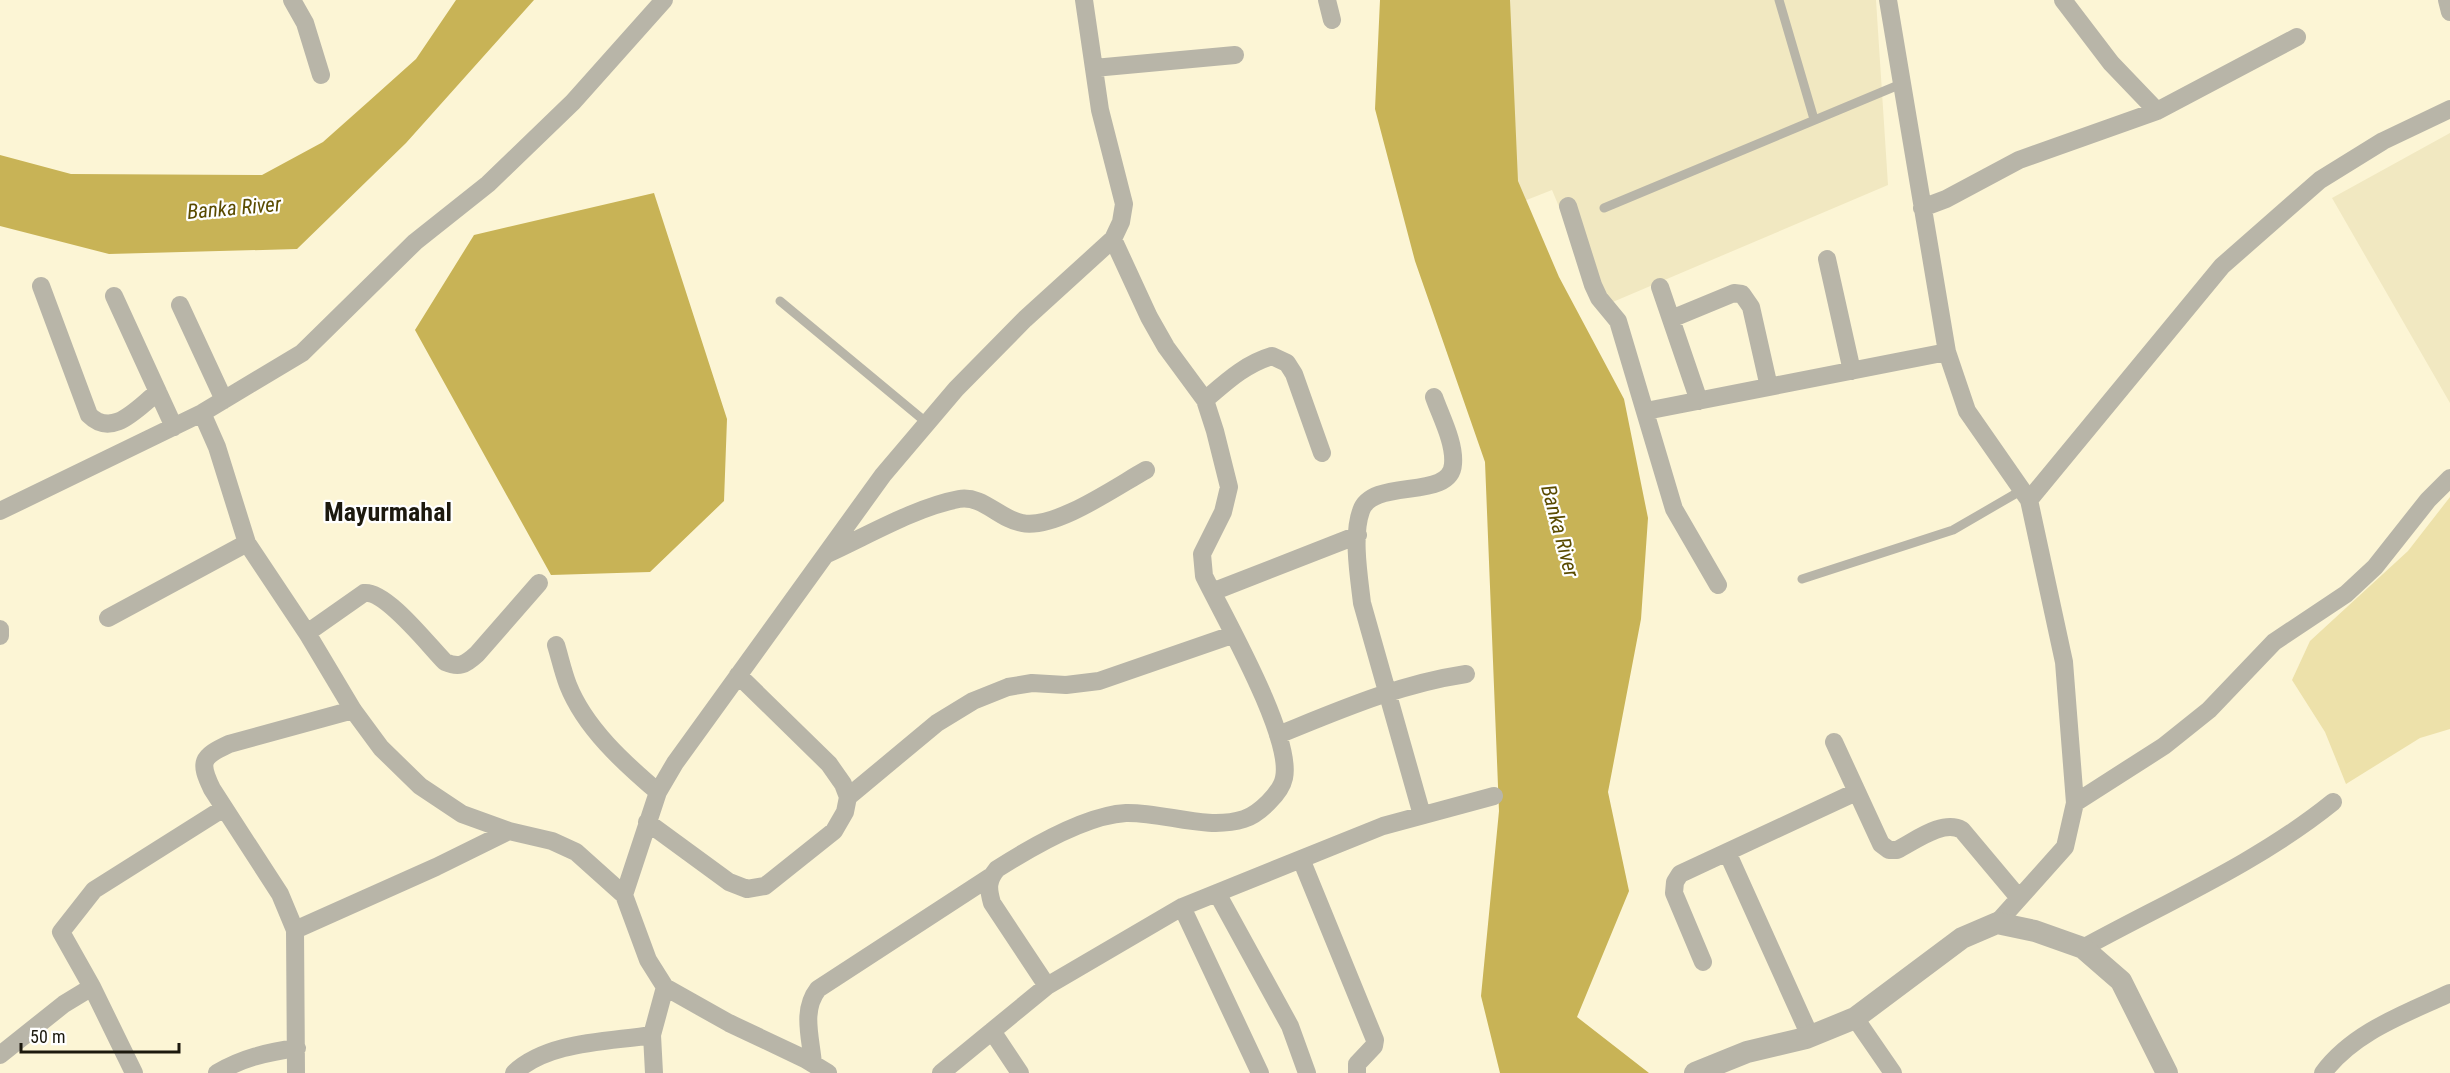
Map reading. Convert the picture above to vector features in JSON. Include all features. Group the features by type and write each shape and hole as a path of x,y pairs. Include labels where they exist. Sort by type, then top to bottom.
{"street":[{"path":"292,0 305,23 321,75"},
{"path":"0,511 202,413 302,353 415,242 488,183 573,102 664,0"},
{"path":"624,895 658,792 675,763 883,475 956,389 1025,319 1113,239 1121,222 1124,204 1100,110 1084,0"},
{"path":"1327,0 1332,20"},
{"path":"1695,1073 1747,1052 1810,1036 1855,1018 1962,938 1997,923 2065,847 2075,803 2064,662 2026,495 1967,411 1947,352 1888,0"},
{"path":"2063,0 2111,63 2157,111"},
{"path":"2447,0 2450,12"},
{"path":"1922,208 1946,199 2019,160 2157,111 2297,37"},
{"path":"1094,68 1234,55"},
{"path":"2026,495 2222,266 2320,180 2383,141 2450,109"},
{"path":"1568,206 1593,285 1599,298 1618,321 1674,509 1718,585"},
{"path":"821,1068 807,1012 811,999 818,989 990,877 997,869 1087,822 1125,813 1218,823 1245,819 1269,803 1284,779 1284,753 1278,735 1204,576 1202,554 1223,512 1229,487 1205,400 1155,327 1113,239"},
{"path":"1827,259 1852,371"},
{"path":"41,286 89,415 96,422 109,425 117,423 158,392"},
{"path":"1660,287 1699,401"},
{"path":"1671,319 1734,293 1742,294 1751,307 1769,387"},
{"path":"114,296 174,427"},
{"path":"180,305 224,400"},
{"path":"1646,411 1947,352"},
{"path":"1205,400 1234,375 1258,360 1272,356 1287,363 1294,374 1322,453"},
{"path":"1422,815 1362,603 1357,569 1361,510 1370,499 1383,493 1437,483 1449,477 1454,466 1453,453 1434,398"},
{"path":"202,413 217,447 247,543 307,633 353,710 381,748 420,786 462,814 509,831 552,841 576,852 624,895 648,960 665,987 821,1068"},
{"path":"826,555 928,508 961,498 980,501 1021,523 1041,523 1059,517 1146,470"},
{"path":"2075,803 2164,746 2209,710 2274,642 2346,594 2375,567 2450,478"},
{"path":"1212,592 1358,535"},
{"path":"108,618 247,543"},
{"path":"307,633 364,593 371,592 386,601 445,662 456,667 467,664 477,654 539,583"},
{"path":"0,628 0,636"},
{"path":"848,797 937,723 973,701 1008,687 1032,683 1066,685 1100,681 1232,635"},
{"path":"556,645 569,686 579,706 607,743 658,792"},
{"path":"1278,735 1388,691 1430,680 1466,674"},
{"path":"647,822 729,882 747,889 765,886 834,831 845,812 848,797 843,784 829,764 738,675"},
{"path":"296,1073 295,930 280,894 224,808 204,772 204,760 212,752 229,744 353,710"},
{"path":"1834,742 1875,835 1889,850 1897,850 1944,827 1954,825 1962,830 2019,898"},
{"path":"1703,962 1674,892 1675,882 1689,869 1728,854 1856,792"},
{"path":"941,1073 1047,986 1182,907 1383,826 1494,796"},
{"path":"2083,948 2268,849 2301,828 2334,802"},
{"path":"134,1073 92,987 62,938 63,927 76,917 94,890 224,808"},
{"path":"295,930 436,867 509,831"},
{"path":"1728,854 1810,1036"},
{"path":"1301,859 1375,1040 1374,1046 1357,1064 1357,1073"},
{"path":"990,877 988,889 992,903 1047,986"},
{"path":"1216,894 1290,1026 1307,1073"},
{"path":"1182,907 1260,1073"},
{"path":"1997,923 2035,931 2083,948 2121,981 2168,1073"},
{"path":"0,1055 64,1004 92,987"},
{"path":"654,1073 652,1035 665,987"},
{"path":"2323,1073 2332,1061 2358,1040 2450,993"},
{"path":"1855,1018 1893,1073"},
{"path":"992,1031 1020,1073"},
{"path":"514,1073 538,1056 652,1035"},
{"path":"217,1073 233,1064 267,1052 297,1048"}],"lane":[{"path":"1779,0 1814,119"},
{"path":"1604,208 1901,84"},
{"path":"780,301 927,423"},
{"path":"1802,579 1953,530 2026,495"}],"shaded area":[{"path":"1492,0 1876,0 1888,185 1601,307 1552,190 1524,201 1485,106"},
{"path":"2450,133 2450,403 2332,198"},
{"path":"2450,497 2450,729 2420,738 2346,784 2325,732 2292,680 2310,641 2408,551"}],"water":[{"name":"Banka River","path":"456,0 534,0 406,143 297,249 109,254 0,226 0,155 71,174 262,175 323,142 416,59"},
{"name":"Banka River","path":"1380,0 1510,0 1518,181 1559,277 1624,399 1648,518 1641,619 1608,792 1629,891 1577,1017 1649,1073 1500,1073 1481,996 1499,811 1485,462 1415,261 1375,109"},
{"path":"654,193 727,419 724,501 650,572 551,575 415,330 474,235"}],"district":[{"name":"Mayurmahal","path":"388,512"}]}
